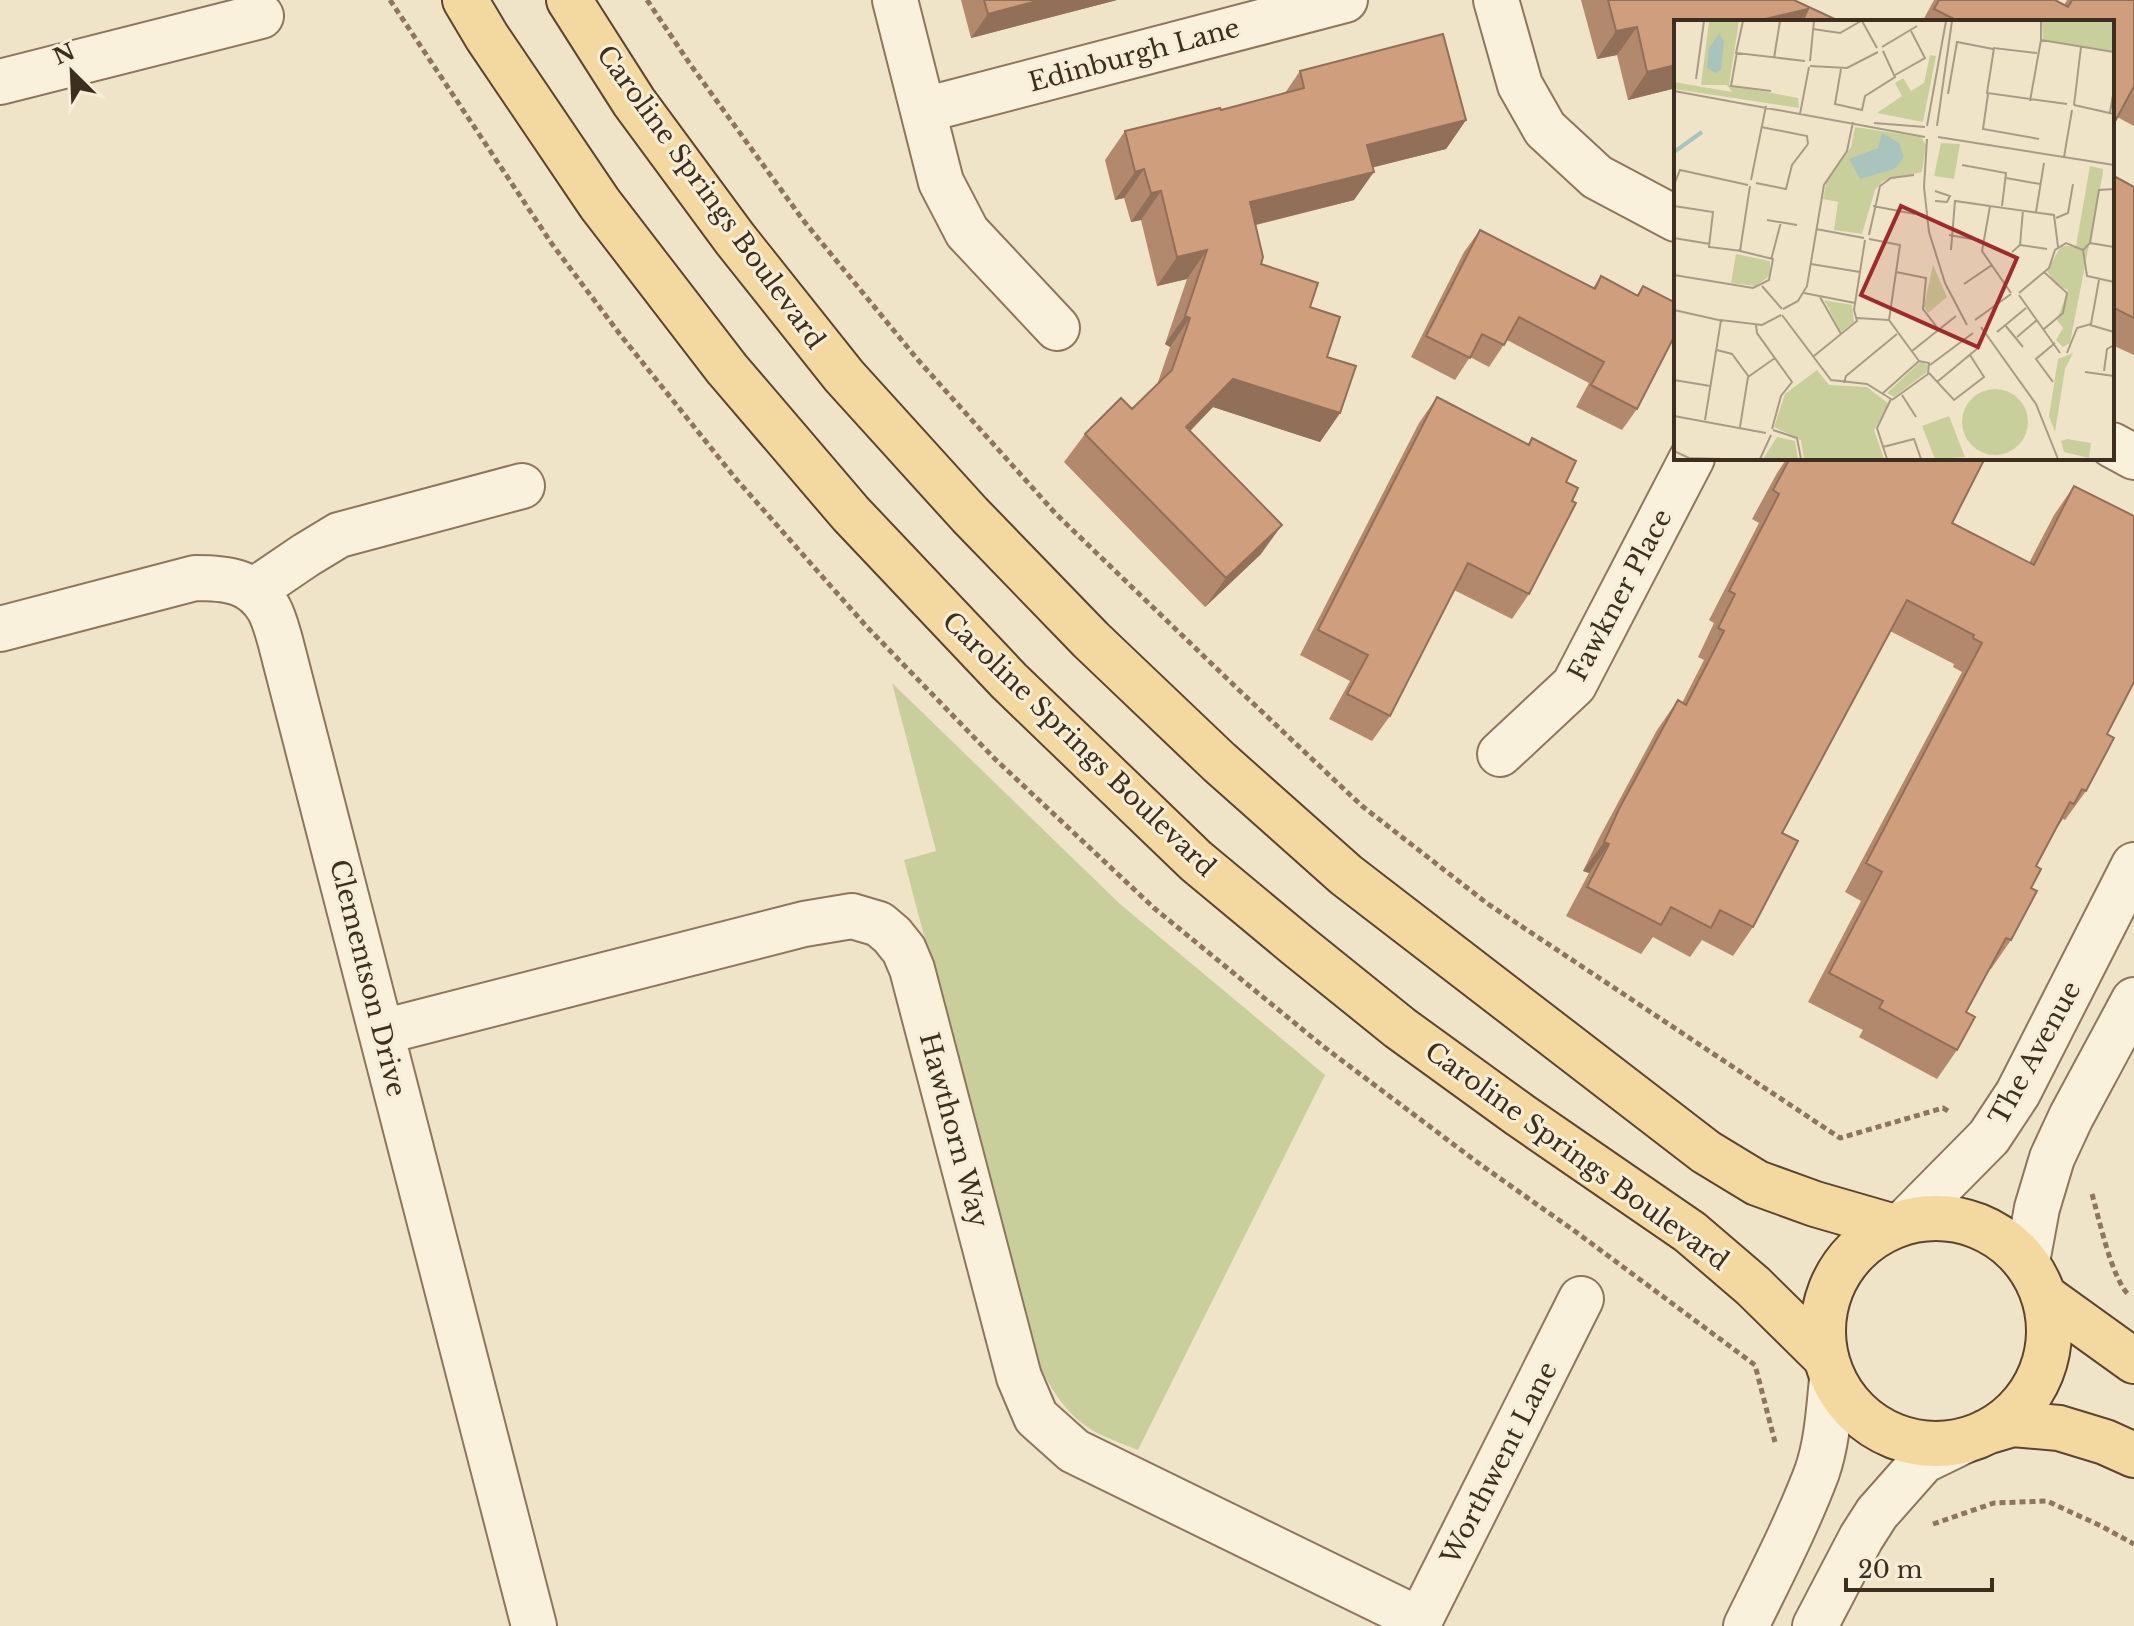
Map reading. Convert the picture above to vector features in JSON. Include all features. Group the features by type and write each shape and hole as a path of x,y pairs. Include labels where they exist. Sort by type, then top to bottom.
{"main road":[{"name":"Caroline Springs Boulevard","path":"465,0 600,204 727,369 851,514 1009,681 1196,861 1400,1028 1690,1232 1753,1286 1828,1368"},
{"name":"Caroline Springs Boulevard","path":"569,0 634,102 735,239 844,376 970,515 1091,640 1219,762 1346,875 1706,1152 1757,1183 1815,1204 1899,1223"},
{"path":"2134,1361 2036,1279 2003,1238 1973,1223 1940,1216 1899,1223 1864,1242 1842,1266 1828,1294 1821,1325 1828,1368 1854,1411 1887,1434 1925,1444 1975,1437 2013,1424 2059,1428 2105,1442 2134,1455"},
{"path":"1975,1437 2013,1414 2033,1390 2046,1360 2050,1329 2036,1279"}],"street":[{"path":"895,0 941,182 967,232 1057,328"},
{"name":"Edinburgh Lane","path":"924,110 1345,0"},
{"path":"1496,0 1520,85 1545,129 1597,177 1674,218"},
{"path":"0,82 261,16"},
{"path":"2114,446 2134,457"},
{"name":"Fawkner Place","path":"1500,754 1574,685 1691,460"},
{"path":"0,629 195,578 222,578 245,584 253,591 339,535 522,486"},
{"name":"Clementson Drive","path":"253,591 269,609 280,640 534,1626"},
{"name":"The Avenue","path":"1899,1223 1989,1137 2018,1093 2134,865"},
{"name":"Hawthorn Way","path":"382,1032 804,924 852,916 879,924 904,950 912,969 1019,1377 1036,1417 1074,1451 1418,1623"},
{"path":"2036,1279 2037,1208 2052,1158 2134,1000"},
{"name":"Worthwent Lane","path":"1418,1623 1581,1299"},
{"path":"1746,1626 1798,1520 1817,1470 1826,1430 1828,1368"},
{"path":"1815,1626 1877,1513 1923,1461 1975,1437"}],"path":[{"path":"390,0 552,244 671,400"},
{"path":"647,0 803,220 918,360 1056,514 1362,806 1488,904 1840,1138 1943,1108 1968,1123 1996,1126"},
{"path":"1576,1232 1755,1365 1776,1445"},
{"path":"2047,1501 2134,1544"}],"green space":[{"path":"892,683 1120,904 1325,1075 1138,1450 1097,1433 1073,1415 1051,1387 1035,1356 904,860 936,851"}],"building":[{"path":"984,0 1041,0 988,14"},
{"path":"1608,0 1794,0 1837,20 1803,20 1808,9 1761,20 1674,20 1674,65 1647,72 1637,27 1616,31"},
{"path":"1939,0 2055,0 2068,7 2072,0 2134,0 2134,88 2114,123 2114,20 1956,20 1934,9"},
{"path":"1443,34 1466,120 1367,145 1374,172 1250,202 1263,257 1261,264 1318,283 1310,307 1340,317 1327,357 1356,366 1340,413 1233,379 1186,427 1282,525 1226,578 1085,434 1121,398 1132,409 1172,370 1190,318 1185,316 1207,250 1177,257 1161,191 1151,193 1144,169 1135,172 1125,131 1304,88 1300,71"},
{"path":"2114,176 2134,187 2134,318 2114,308"},
{"path":"1480,230 1595,289 1601,276 1638,296 1643,286 1674,302 1674,337 1637,409 1591,385 1604,362 1519,317 1504,345 1482,334 1470,358 1426,336"},
{"path":"1437,397 1529,445 1532,438 1576,461 1566,482 1578,488 1572,501 1576,503 1529,594 1468,563 1390,716 1347,694 1368,655 1318,630"},
{"path":"1789,460 1984,460 1952,523 2034,565 2074,486 2134,516 2134,682 2107,734 2114,738 2086,791 2082,789 2074,804 2070,802 2036,866 2041,869 2031,888 2037,891 2011,940 2006,938 1966,1012 1975,1017 1957,1050 1879,1008 1883,1001 1829,973 1882,872 1866,863 1982,643 1973,638 1974,635 1907,600 1782,833 1798,841 1753,927 1720,910 1711,928 1671,907 1661,925 1587,887 1609,844 1604,842 1619,809 1678,700 1686,705 1724,631 1718,628 1735,594 1729,591 1779,494 1773,490"}]}
